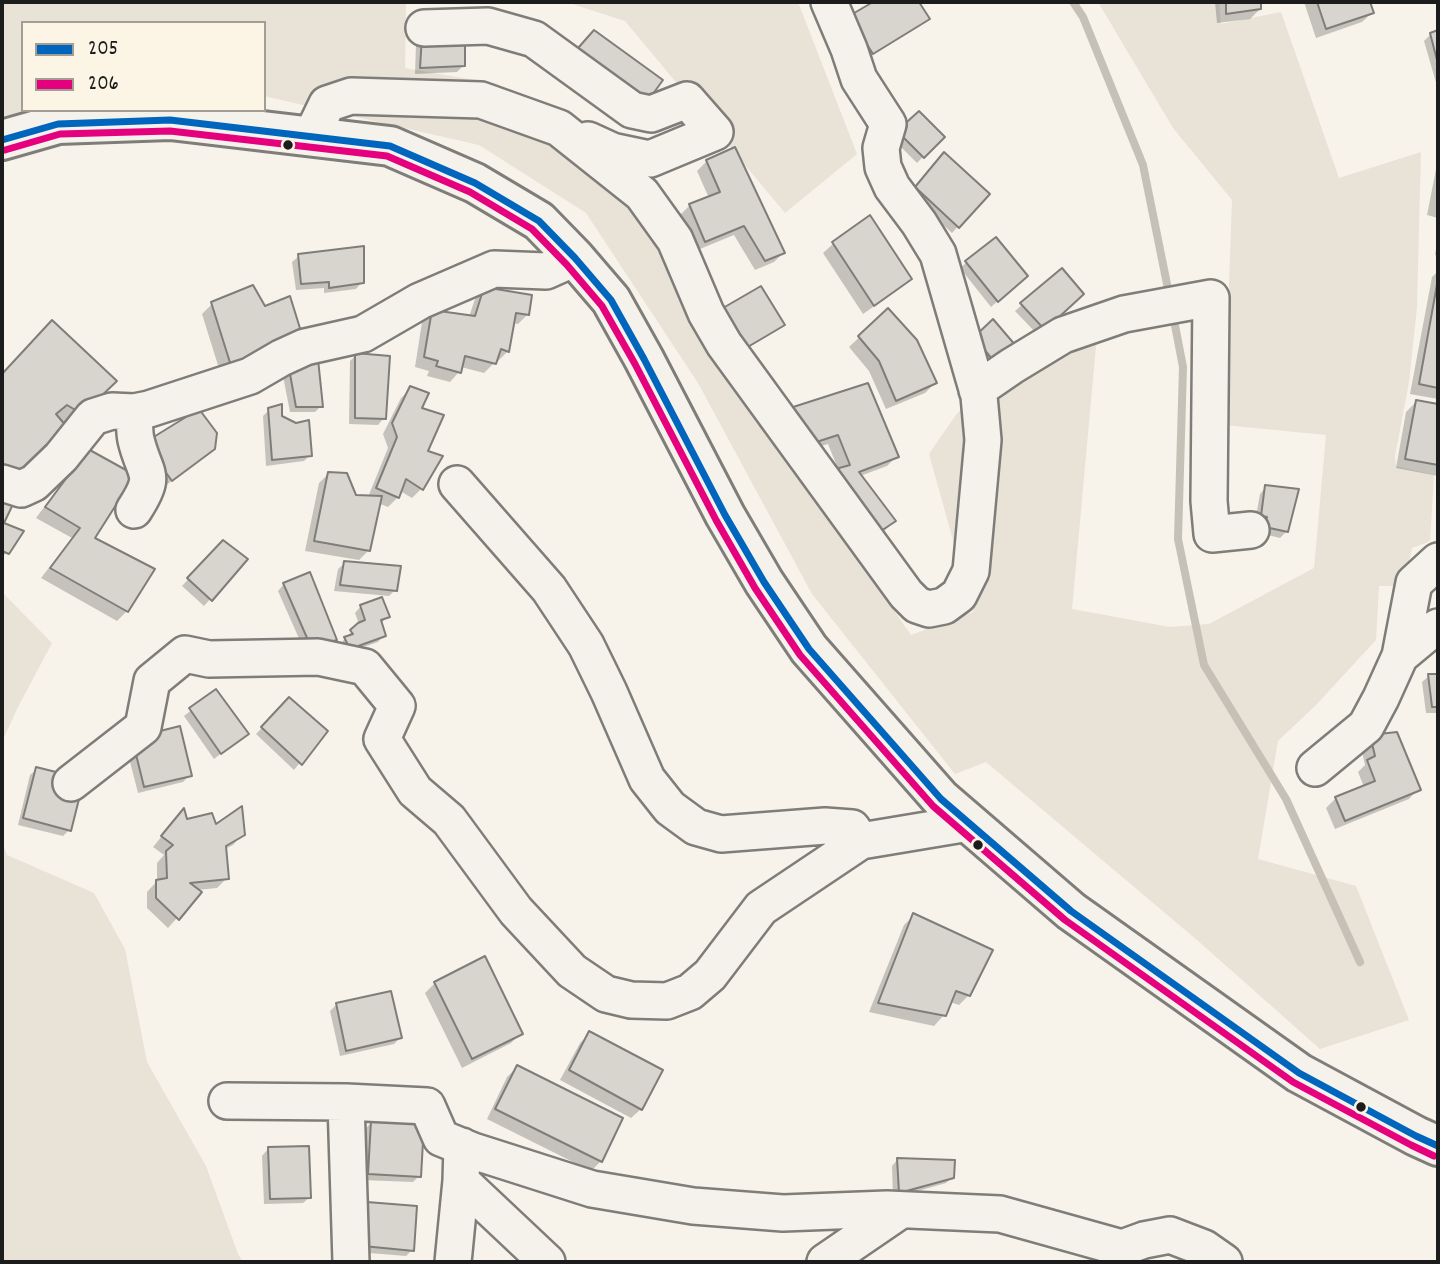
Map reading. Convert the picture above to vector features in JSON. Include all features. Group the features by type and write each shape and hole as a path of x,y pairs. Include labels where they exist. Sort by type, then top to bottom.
{"main road":[{"path":"2,140 58,124 170,120 390,146 474,183 538,221 611,300 725,515 764,582 809,649 941,799 1071,911 1299,1073 1438,1146"}],"street":[{"path":"559,128 642,194 675,240 706,313 724,344 906,594 917,605 929,609 944,606 959,595 971,571 983,440 977,390 937,254 919,223 892,187 883,167 881,148 888,124 859,79 829,2"},
{"path":"311,137 327,104 351,96 481,100 559,128 612,151 650,159 715,132 687,100 652,114 632,110 534,39 488,26 424,28"},
{"path":"2,483 21,489 34,483 61,457 93,417 112,411 149,410 250,376 304,347 363,334 420,301 494,269 546,271 575,258"},
{"path":"977,390 1063,335 1124,314 1210,298 1209,501 1212,534 1251,530"},
{"path":"134,412 136,440 149,478 144,494 134,510"},
{"path":"457,484 549,589 586,645 647,779 670,808 696,827 722,834 825,826 852,828 861,841"},
{"path":"1315,768 1366,726 1400,656 1414,583 1438,561"},
{"path":"1400,656 1438,627"},
{"path":"71,783 143,727 152,681 185,654 209,659 318,657 365,667 397,706 382,739 415,791 449,820 516,911 572,971 606,994 631,1000 667,1001 690,992 710,975 761,908 861,841 969,823"},
{"path":"227,1101 427,1106 440,1138 592,1189 694,1206 783,1213 901,1210 1000,1214 1120,1255 1144,1240 1170,1235 1203,1248 1224,1262"},
{"path":"346,1102 351,1262"},
{"path":"453,1262 462,1146"},
{"path":"461,1181 547,1262"},
{"path":"825,1262 901,1210"}],"shaded area":[{"path":"2,2 406,2 405,68 497,84 642,221 755,411 911,635 973,612 929,454 958,412 1097,335 1072,609 1170,627 1209,624 1314,568 1326,435 1224,425 1232,200 1173,128 1098,2 1219,2 1221,24 1281,12 1339,178 1421,152 1417,307 1409,382 1395,456 1396,466 1434,475 1430,541 1412,548 1404,586 1379,586 1376,640 1316,705 1278,741 1258,859 1356,886 1409,1020 1320,1049 1197,940 986,762 955,774 812,594 698,383 586,213 479,145 266,96 266,21 21,21 21,112 70,112 2,121"},
{"path":"566,2 798,2 857,154 785,213 625,21"},
{"path":"2,592 52,643 2,742"},
{"path":"2,841 7,855 94,893 125,949 147,1062 206,1166 243,1262 2,1262"}],"building":[{"path":"873,2 919,2 930,19 873,54 849,16"},
{"path":"1226,2 1261,2 1261,9 1226,14"},
{"path":"1317,2 1370,2 1374,13 1326,29"},
{"path":"594,30 663,80 642,109 571,56"},
{"path":"1438,30 1438,64 1430,33"},
{"path":"465,34 465,66 420,68 422,36"},
{"path":"919,111 945,137 924,158 897,131"},
{"path":"735,147 785,253 765,261 744,226 705,242 689,204 720,192 706,160"},
{"path":"944,152 990,194 959,228 915,187"},
{"path":"870,215 912,279 874,306 832,242"},
{"path":"996,237 1028,276 998,302 965,261"},
{"path":"364,246 364,283 329,288 329,282 301,284 298,254"},
{"path":"1062,268 1084,294 1045,330 1020,303"},
{"path":"1438,279 1438,388 1419,384"},
{"path":"253,285 265,306 290,296 303,338 232,369 211,302"},
{"path":"761,286 785,325 746,348 723,308"},
{"path":"484,287 532,295 529,315 516,313 509,352 501,349 496,364 465,356 461,373 436,366 438,361 424,357 432,310 475,316"},
{"path":"888,308 917,340 937,383 896,401 879,361 858,336"},
{"path":"993,319 1016,346 997,365 974,337"},
{"path":"52,320 117,381 94,403 88,399 77,411 67,405 56,414 72,433 18,483 2,472 2,374"},
{"path":"355,353 390,356 386,419 355,418"},
{"path":"318,359 323,407 296,407 288,363"},
{"path":"868,383 899,457 859,472 896,521 878,533 832,470 850,465 838,435 804,446 790,408"},
{"path":"410,386 429,393 422,408 444,415 428,451 443,456 423,490 406,479 399,498 376,488 397,437 392,423"},
{"path":"1416,400 1438,404 1438,465 1405,459"},
{"path":"282,404 282,416 296,423 309,420 312,456 272,460 268,408"},
{"path":"199,409 217,433 215,449 172,481 159,463 152,438"},
{"path":"88,449 135,475 95,538 155,569 128,612 50,568 80,528 45,507"},
{"path":"328,472 347,473 356,495 382,496 370,551 314,541"},
{"path":"1265,485 1299,489 1288,532 1265,527 1267,517 1261,516"},
{"path":"2,495 15,500 4,523 24,531 9,554 2,551"},
{"path":"223,540 248,559 212,601 187,578"},
{"path":"344,561 401,566 397,591 340,585"},
{"path":"310,572 337,640 311,647 283,583"},
{"path":"382,597 390,617 381,620 386,636 350,649 344,637 353,634 350,630 365,620 360,605"},
{"path":"1428,674 1438,674 1438,707 1432,707"},
{"path":"216,689 249,734 221,754 189,708"},
{"path":"289,697 328,731 302,765 261,727"},
{"path":"180,726 192,776 144,787 132,738"},
{"path":"1397,732 1421,790 1345,821 1335,797 1375,781 1367,760 1375,756 1370,735"},
{"path":"36,767 84,779 71,831 23,818"},
{"path":"242,806 245,835 226,846 229,879 190,883 202,892 179,920 156,898 156,880 167,878 166,851 173,845 161,836 184,808 187,819 212,813 216,824"},
{"path":"913,913 993,950 970,996 956,991 946,1016 878,1003"},
{"path":"485,956 523,1034 472,1059 434,982"},
{"path":"391,991 402,1038 346,1051 336,1003"},
{"path":"589,1031 663,1070 642,1110 569,1070"},
{"path":"517,1065 623,1118 602,1162 495,1109"},
{"path":"371,1121 424,1124 421,1177 368,1174"},
{"path":"309,1146 311,1198 270,1199 268,1147"},
{"path":"897,1158 955,1160 954,1178 899,1193"},
{"path":"367,1202 417,1206 414,1251 363,1246"}],"waterway":[{"path":"1073,2 1083,17 1143,165 1170,299"},
{"path":"1173,315 1183,367 1178,539 1204,665 1286,799 1360,962"}],"transit line":[{"name":"205","path":"2,140 58,124 170,120 390,146 475,183 539,221 611,300 725,515 764,582 809,649 941,799 1071,911 1299,1073 1438,1146"},
{"name":"206","path":"5,150 60,134 170,131 387,156 470,192 532,229 602,306 716,520 755,588 800,655 933,806 1065,920 1293,1082 1434,1156"}]}
